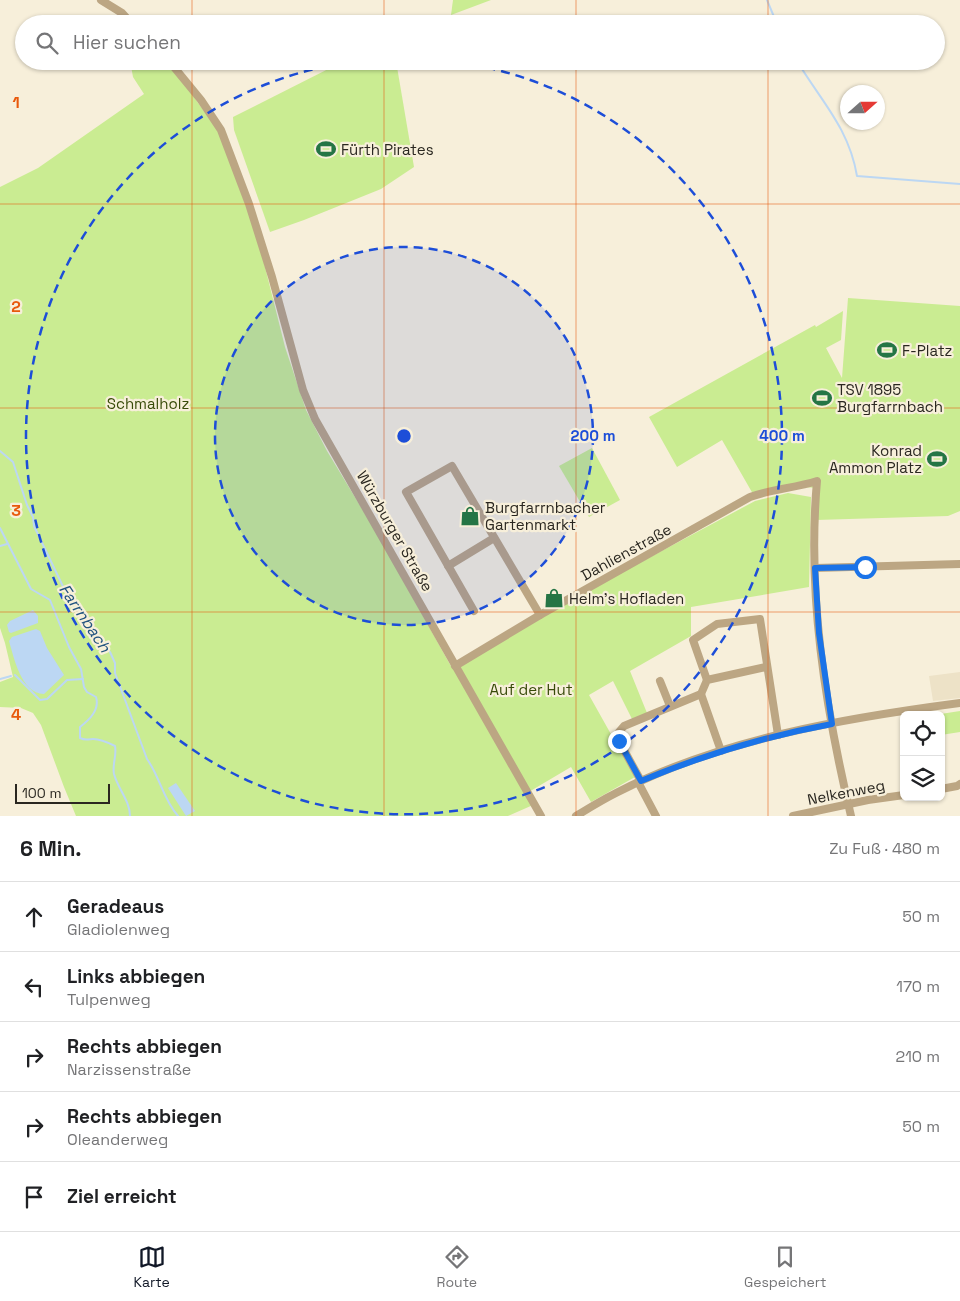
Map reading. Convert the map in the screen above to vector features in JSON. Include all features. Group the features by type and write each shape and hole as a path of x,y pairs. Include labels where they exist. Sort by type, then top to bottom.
{"street":[{"path":"101,0 123,15"},
{"name":"Würzburger Straße","path":"176,70 201,100 221,130 234,162 262,244 303,390 315,419 541,816"},
{"path":"474,611 406,492 452,466 540,615"},
{"name":"Dahlienstraße","path":"455,666 540,615 750,497 764,492 802,486 817,481 813,540 815,568"},
{"path":"448,566 494,538"},
{"path":"851,816 832,724 819,633 815,568 960,564"},
{"path":"721,751 701,694 707,680 693,640 717,624 760,619 778,735"},
{"path":"707,680 766,667"},
{"path":"660,681 670,706"},
{"path":"656,816 619,741 618,733 624,726 701,694"},
{"path":"576,816 615,793 721,751 778,735 832,724 960,703"},
{"path":"945,788 960,784"},
{"name":"Nelkenweg","path":"793,816 900,795"}],"shaded area":[{"path":"960,672 960,698 933,701 929,676"}],"green space":[{"path":"453,0 491,0 451,15"},
{"name":"Schmalholz","path":"132,70 174,70 219,132 258,239 285,347 306,410 327,451 376,532 452,668 572,599 755,501 788,493 811,497 809,587 691,607 691,636 630,671 647,713 632,719 613,681 589,695 635,777 591,802 571,767 527,793 533,805 508,816 76,816 41,725 33,713 21,708 0,707 0,682 13,677 0,628 0,187 38,168 144,94 133,77"},
{"name":"Fürth Pirates","path":"326,70 398,70 414,167 381,189 270,232 234,130 233,117"},
{"name":"TSV 1895 Burgfarrnbach","path":"848,298 960,306 960,511 948,516 816,520 817,488 789,486 753,494 722,440 677,467 649,417 843,311 841,340 826,348 842,378"},
{"path":"592,448 620,500 589,517 559,466"},
{"path":"960,711 960,732 945,734 945,713"}],"water":[{"path":"33,610 38,616 38,623 11,633 9,632 7,625 10,621"},
{"path":"36,629 40,631 47,648 64,675 44,694 36,692 24,681 16,665 9,641 12,637"},
{"path":"176,783 195,811 186,816 168,788"}],"waterway":[{"path":"767,0 773,15"},
{"path":"803,70 841,129 848,143 857,176 960,184"},
{"name":"Farrnbach","path":"0,451 13,462 27,505 33,517 34,526 69,599 110,652 115,663 115,673 147,759 178,816"},
{"name":"Farrnbach","path":"0,528 31,589 50,600 69,647 81,669 84,687 87,692 96,697 95,710 90,718 80,727 80,738 99,740 115,746 114,774 128,805 130,816"},
{"path":"0,546 7,544"},
{"path":"15,675 40,700 47,699 67,680 83,679"},
{"path":"0,679 11,676"}],"place":[{"name":"Fürth Pirates","path":"326,149"},
{"name":"F-Platz","path":"887,350"},
{"name":"TSV 1895 Burgfarrnbach","path":"822,398"},
{"name":"Konrad Ammon Platz","path":"937,459"},
{"name":"Burgfarrnbacher Gartenmarkt","path":"470,516"},
{"name":"Helm's Hofladen","path":"554,598"}],"route":[{"path":"619,741 641,781 681,764 721,751 778,735 832,724 816,613 815,568 865,567"}],"park label":[{"name":"Auf der Hut","path":"531,689"}]}
